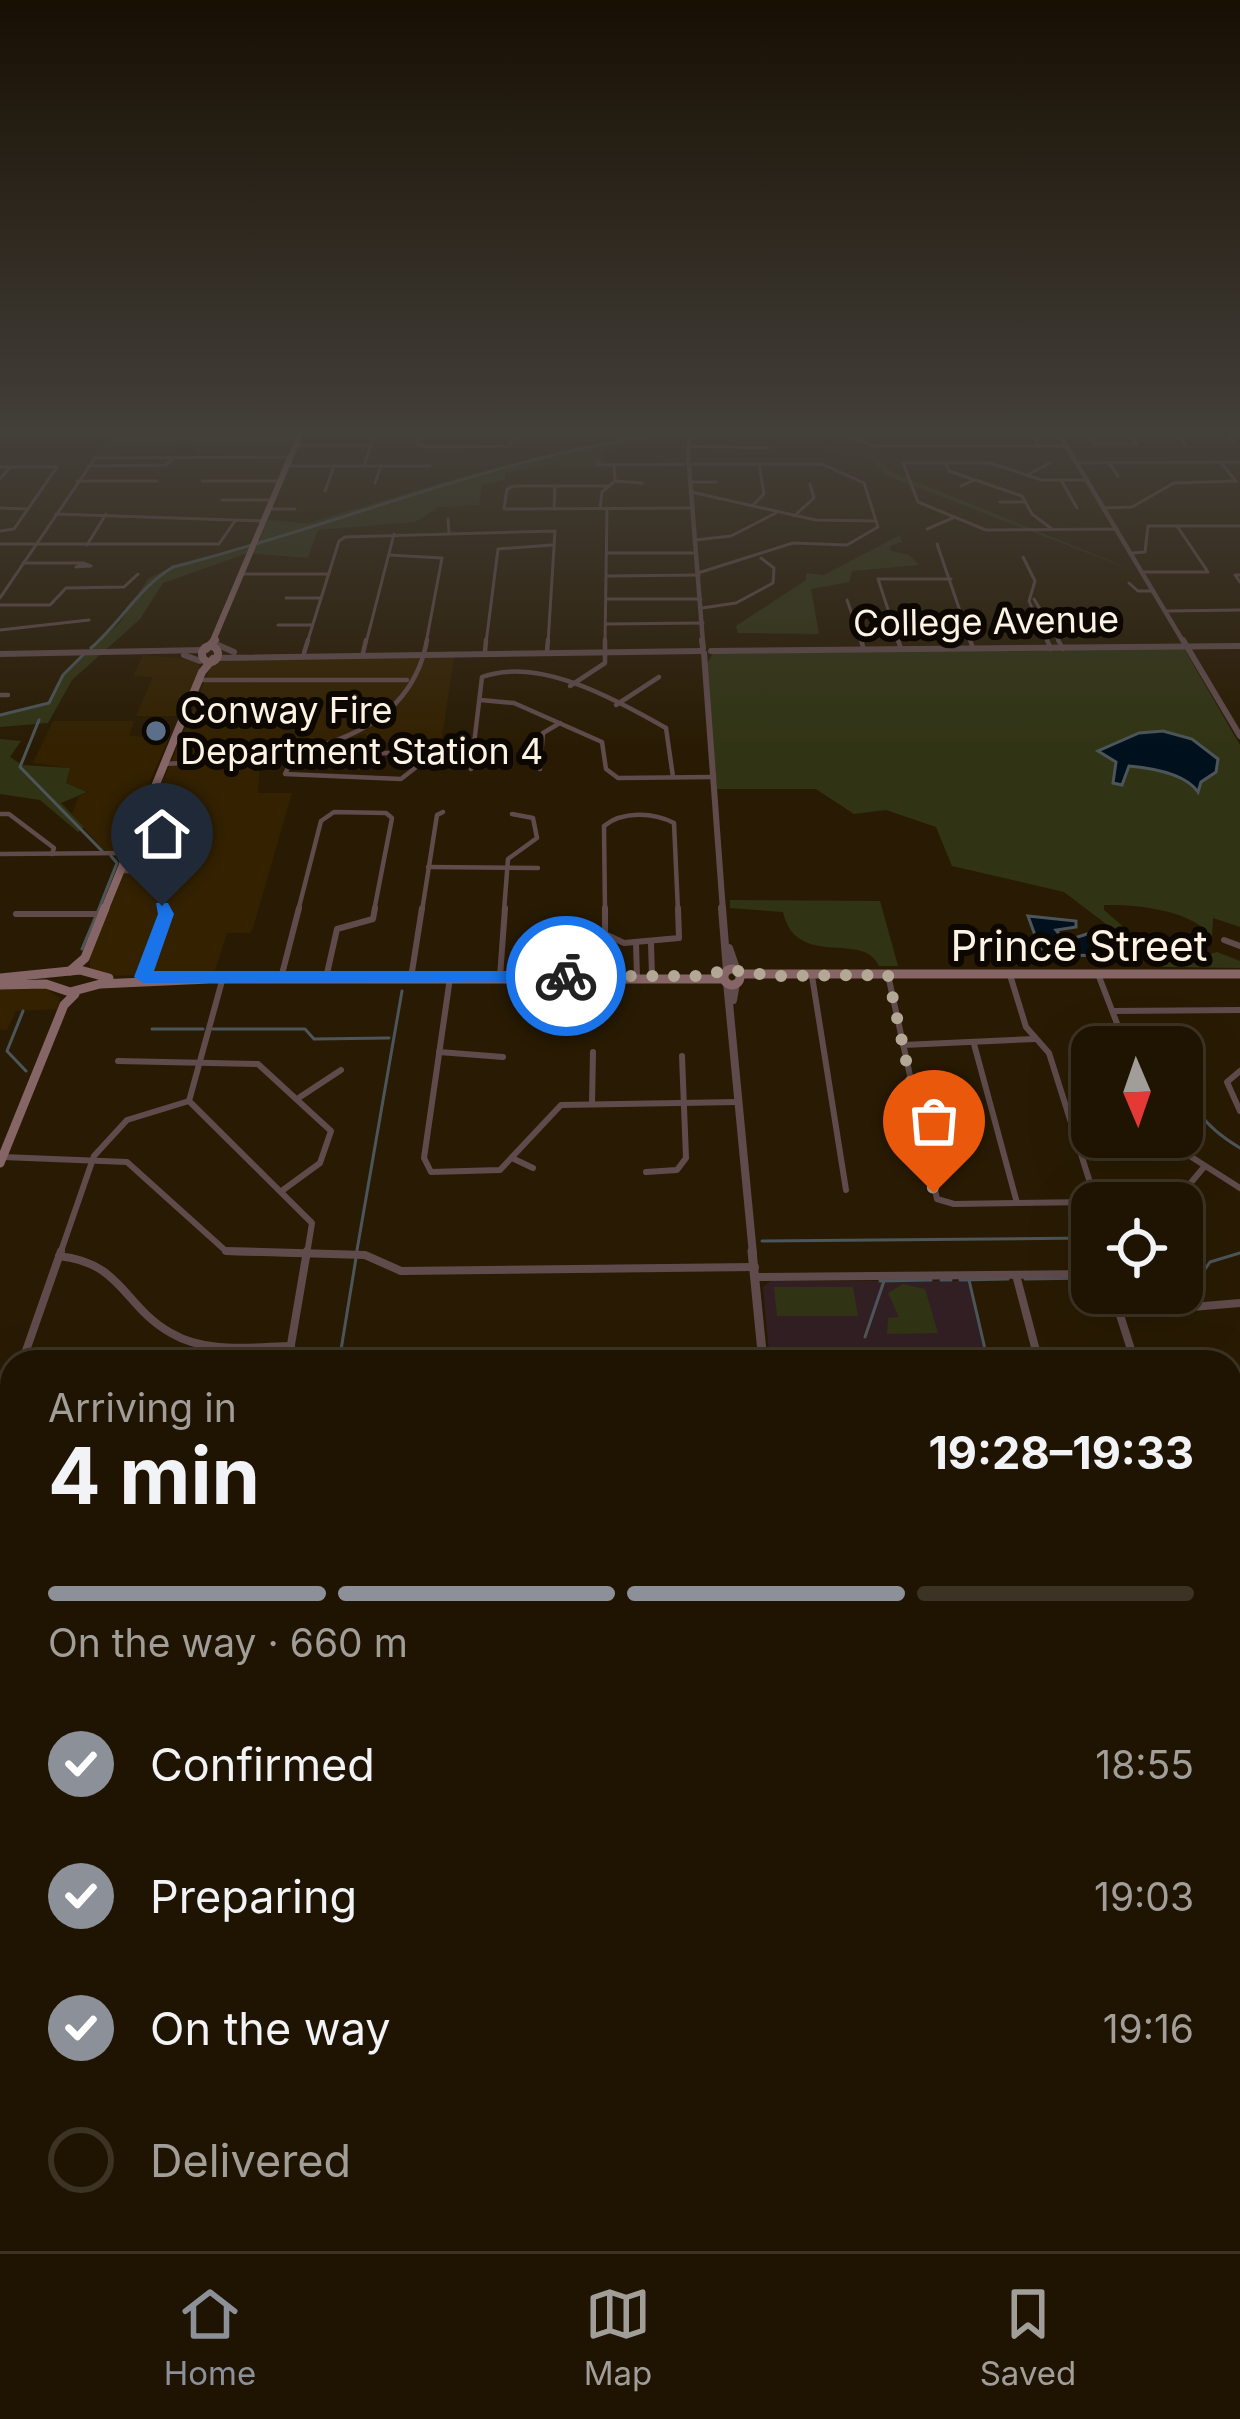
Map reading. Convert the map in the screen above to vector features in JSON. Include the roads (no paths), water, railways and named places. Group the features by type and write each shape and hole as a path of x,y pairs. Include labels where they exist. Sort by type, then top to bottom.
{"main road":[{"path":"64,1006 59,989 66,973 85,958 203,663 218,650 257,537"},
{"path":"203,663 218,650"},
{"path":"1,1160 64,1006 82,989 89,973 85,958"},
{"path":"3,980 66,973"},
{"name":"Prince Street","path":"66,973 222,979 1240,974"},
{"name":"Prince Street","path":"59,989 207,978"},
{"path":"3,980 59,989"}],"street":[{"path":"41,537 0,601 50,605 66,588 124,587 138,574"},
{"path":"87,544 91,537"},
{"path":"138,544 141,537"},
{"path":"0,544 219,544 224,537"},
{"path":"304,653 339,541 349,537"},
{"path":"363,653 393,537"},
{"path":"547,651 554,537"},
{"path":"570,686 605,664 606,537"},
{"path":"724,537 695,540 762,1350"},
{"path":"608,576 734,569 783,544 841,549 862,537"},
{"path":"1122,537 1239,732"},
{"path":"1132,553 1144,552 1146,537"},
{"path":"1144,572 1208,572 1184,537"},
{"path":"937,544 951,579 957,613 974,649"},
{"path":"485,652 500,546 552,545"},
{"path":"608,553 696,553"},
{"path":"164,764 232,763 280,755 338,740 389,715 426,652 442,558 389,555"},
{"path":"607,599 736,603 777,577 771,562 758,557"},
{"path":"1022,557 1035,581 1034,599 1063,649"},
{"path":"22,564 80,564"},
{"path":"242,574 328,574"},
{"path":"0,578 14,578"},
{"path":"901,650 878,579 951,579"},
{"path":"1129,583 1138,591 1154,591"},
{"path":"286,598 321,598"},
{"path":"1034,599 1029,601 1051,649"},
{"path":"847,600 865,650"},
{"path":"1167,611 1240,610"},
{"path":"1037,619 1048,618"},
{"path":"0,630 45,621 89,620"},
{"path":"606,624 703,623"},
{"path":"278,625 312,625"},
{"path":"1045,636 1057,636"},
{"name":"College Avenue","path":"218,650 1240,646"},
{"path":"218,650 237,653"},
{"path":"0,654 182,654 203,663 407,680"},
{"path":"471,769 486,673 526,670 666,728 673,777"},
{"path":"616,705 659,677"},
{"path":"0,695 8,695"},
{"path":"481,700 514,703 602,742 609,774 713,777"},
{"path":"540,769 543,733 560,723"},
{"path":"338,740 347,754"},
{"path":"280,755 289,777 401,779 415,768 414,758 405,752 347,754 288,768"},
{"path":"281,978 321,820 334,812 386,813 392,818 374,919 337,928 326,978"},
{"path":"411,978 437,815 443,812"},
{"path":"0,814 9,814 54,848 52,854"},
{"path":"500,977 508,859 537,838 538,823 512,814"},
{"path":"616,816 661,816 674,823 682,930 679,938 636,944 611,940 604,934 604,826 616,816"},
{"path":"0,854 127,854"},
{"path":"428,867 538,868"},
{"path":"121,871 166,872 158,895 166,914 143,977"},
{"path":"16,914 103,914"},
{"path":"1224,940 1240,946"},
{"path":"651,943 652,976"},
{"path":"636,944 637,976"},
{"path":"1098,974 1118,1026"},
{"path":"888,975 934,1193 943,1202 1071,1202"},
{"path":"1010,975 1035,1039 1049,1053 1086,1182"},
{"path":"812,976 846,1190"},
{"path":"450,978 426,1169 486,1173 514,1160 551,1110 592,1103 741,1102"},
{"path":"189,1101 222,979"},
{"path":"1113,1011 1240,1010"},
{"path":"903,1045 1035,1039"},
{"path":"974,1044 1017,1204"},
{"path":"439,1052 503,1058"},
{"path":"592,1103 593,1052"},
{"path":"646,1172 670,1172 685,1162 682,1056"},
{"path":"118,1061 258,1064 330,1126 329,1148 320,1163 283,1190"},
{"path":"300,1097 341,1070"},
{"path":"1240,1071 1227,1082 1240,1111"},
{"path":"26,1350 94,1156 127,1120 189,1101"},
{"path":"189,1101 312,1222 290,1350"},
{"path":"1,1160 94,1156 136,1166 226,1252 365,1255 401,1271 1071,1274"},
{"path":"1191,1158 1240,1188"},
{"path":"514,1160 533,1168"},
{"path":"1191,1182 1204,1167"},
{"path":"59,1256 103,1264 154,1320 185,1340 212,1346 291,1346"},
{"path":"1016,1275 1036,1350"},
{"path":"1203,1307 1240,1304"},
{"path":"1120,1314 1131,1350"}],"water":[{"path":"1163,731 1192,739 1218,759 1216,772 1201,782 1198,792 1176,776 1129,766 1122,785 1113,783 1116,762 1098,751 1139,733"},
{"path":"1028,916 1076,921 1076,927 1056,930 1065,941 1106,928 1140,956 1050,955 1039,946"}],"waterway":[{"path":"91,648 173,567 279,537"},
{"path":"0,715 49,703 63,675 84,654"},
{"path":"39,720 20,767 103,852"},
{"path":"98,911 117,863 111,856"},
{"path":"82,949 95,918"},
{"path":"357,1250 402,991"},
{"path":"23,1011 7,1051 26,1071"},
{"path":"152,1029 203,1029"},
{"path":"213,1029 305,1029 314,1039 389,1038"},
{"path":"1203,1117 1240,1148"},
{"path":"762,1241 1071,1238"},
{"path":"1203,1272 1210,1262 1240,1253"},
{"path":"341,1350 356,1258"},
{"path":"1025,1279 1071,1278"},
{"path":"960,1280 1008,1279"},
{"path":"880,1281 931,1280"},
{"path":"941,1280 951,1280"},
{"path":"969,1280 985,1350"},
{"path":"865,1337 884,1281"}],"place":[{"name":"Conway Fire Department Station 4","path":"156,731"}]}
